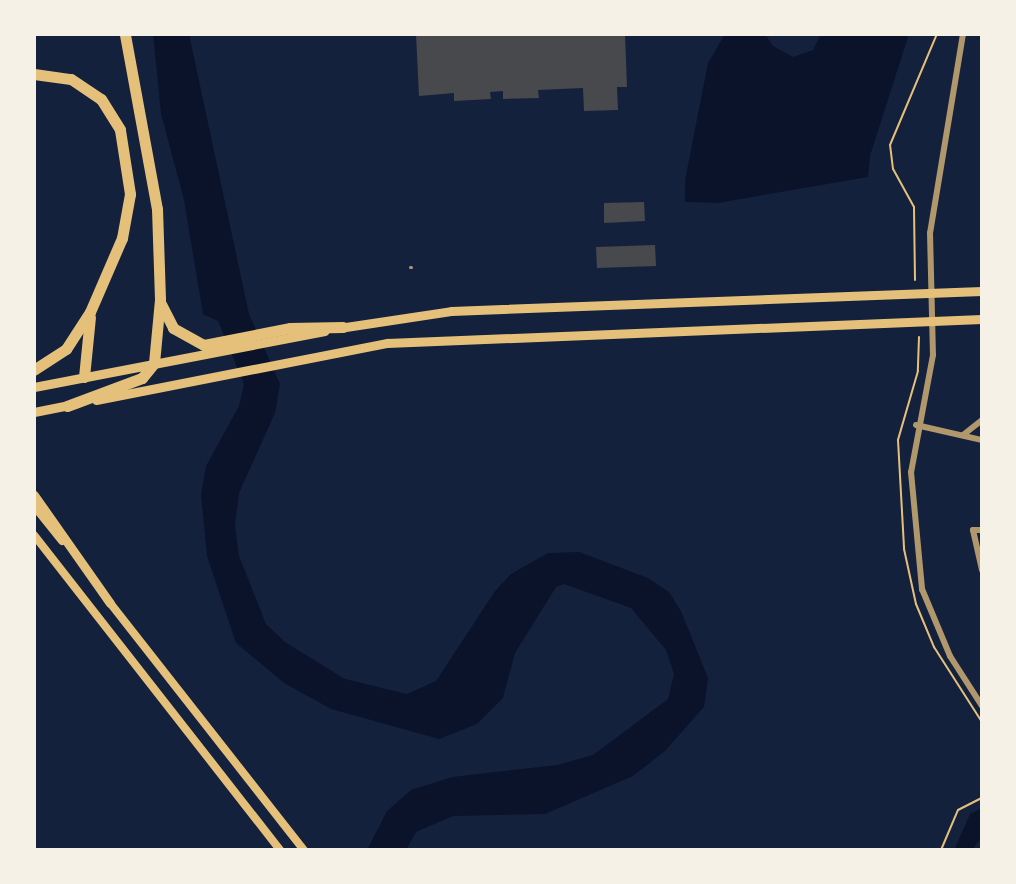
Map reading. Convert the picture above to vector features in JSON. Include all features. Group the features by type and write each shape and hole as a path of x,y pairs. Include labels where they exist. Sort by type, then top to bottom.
{"highway":[{"path":"67,406 142,378 154,363 160,299 157,209 125,34"},
{"path":"34,74 71,79 94,93 112,114 126,150 128,216 90,312 66,349 34,370"},
{"path":"160,299 179,334 196,344 221,348 343,327"},
{"path":"84,377 90,312"}],"main road":[{"path":"343,327 451,311 982,291"},
{"path":"36,413 284,360 439,339 982,319"},
{"path":"34,387 221,348"},
{"path":"34,495 110,603"},
{"path":"34,506 304,850"},
{"path":"34,535 280,850"}],"street":[{"path":"963,34 930,233 931,371 916,425 911,497 922,589 950,656 982,706"},
{"path":"963,435 982,420"},
{"path":"916,425 982,440"},
{"path":"982,530 973,530 982,570"}],"path":[{"path":"915,280 914,207 893,169 890,145 937,34"},
{"path":"941,849 958,810 982,798"}],"water":[{"path":"153,34 189,34 249,314 280,384 275,413 239,493 235,525 239,556 266,624 285,642 345,679 407,694 436,681 495,591 511,574 548,553 579,552 648,578 669,592 681,611 708,678 704,707 665,751 633,776 545,814 453,816 416,832 406,850 367,850 387,811 411,790 452,777 557,765 593,755 668,699 674,674 666,650 631,608 564,584 556,587 515,653 503,698 477,724 439,739 331,709 284,683 236,643 207,556 201,495 206,466 239,406 244,384 218,321 203,314 184,200 161,114"},
{"path":"725,34 765,34 773,46 793,57 813,50 821,34 909,34 870,156 868,177 718,203 685,202 685,180 708,63"},
{"path":"982,808 982,837 972,850 954,850 970,814"}],"building":[{"path":"416,34 625,34 627,87 617,87 618,110 584,111 583,88 538,90 539,98 503,99 503,91 490,92 491,99 454,101 454,93 419,96"},
{"path":"644,202 645,221 604,223 604,203"},
{"path":"655,245 656,266 597,268 596,247"}]}
